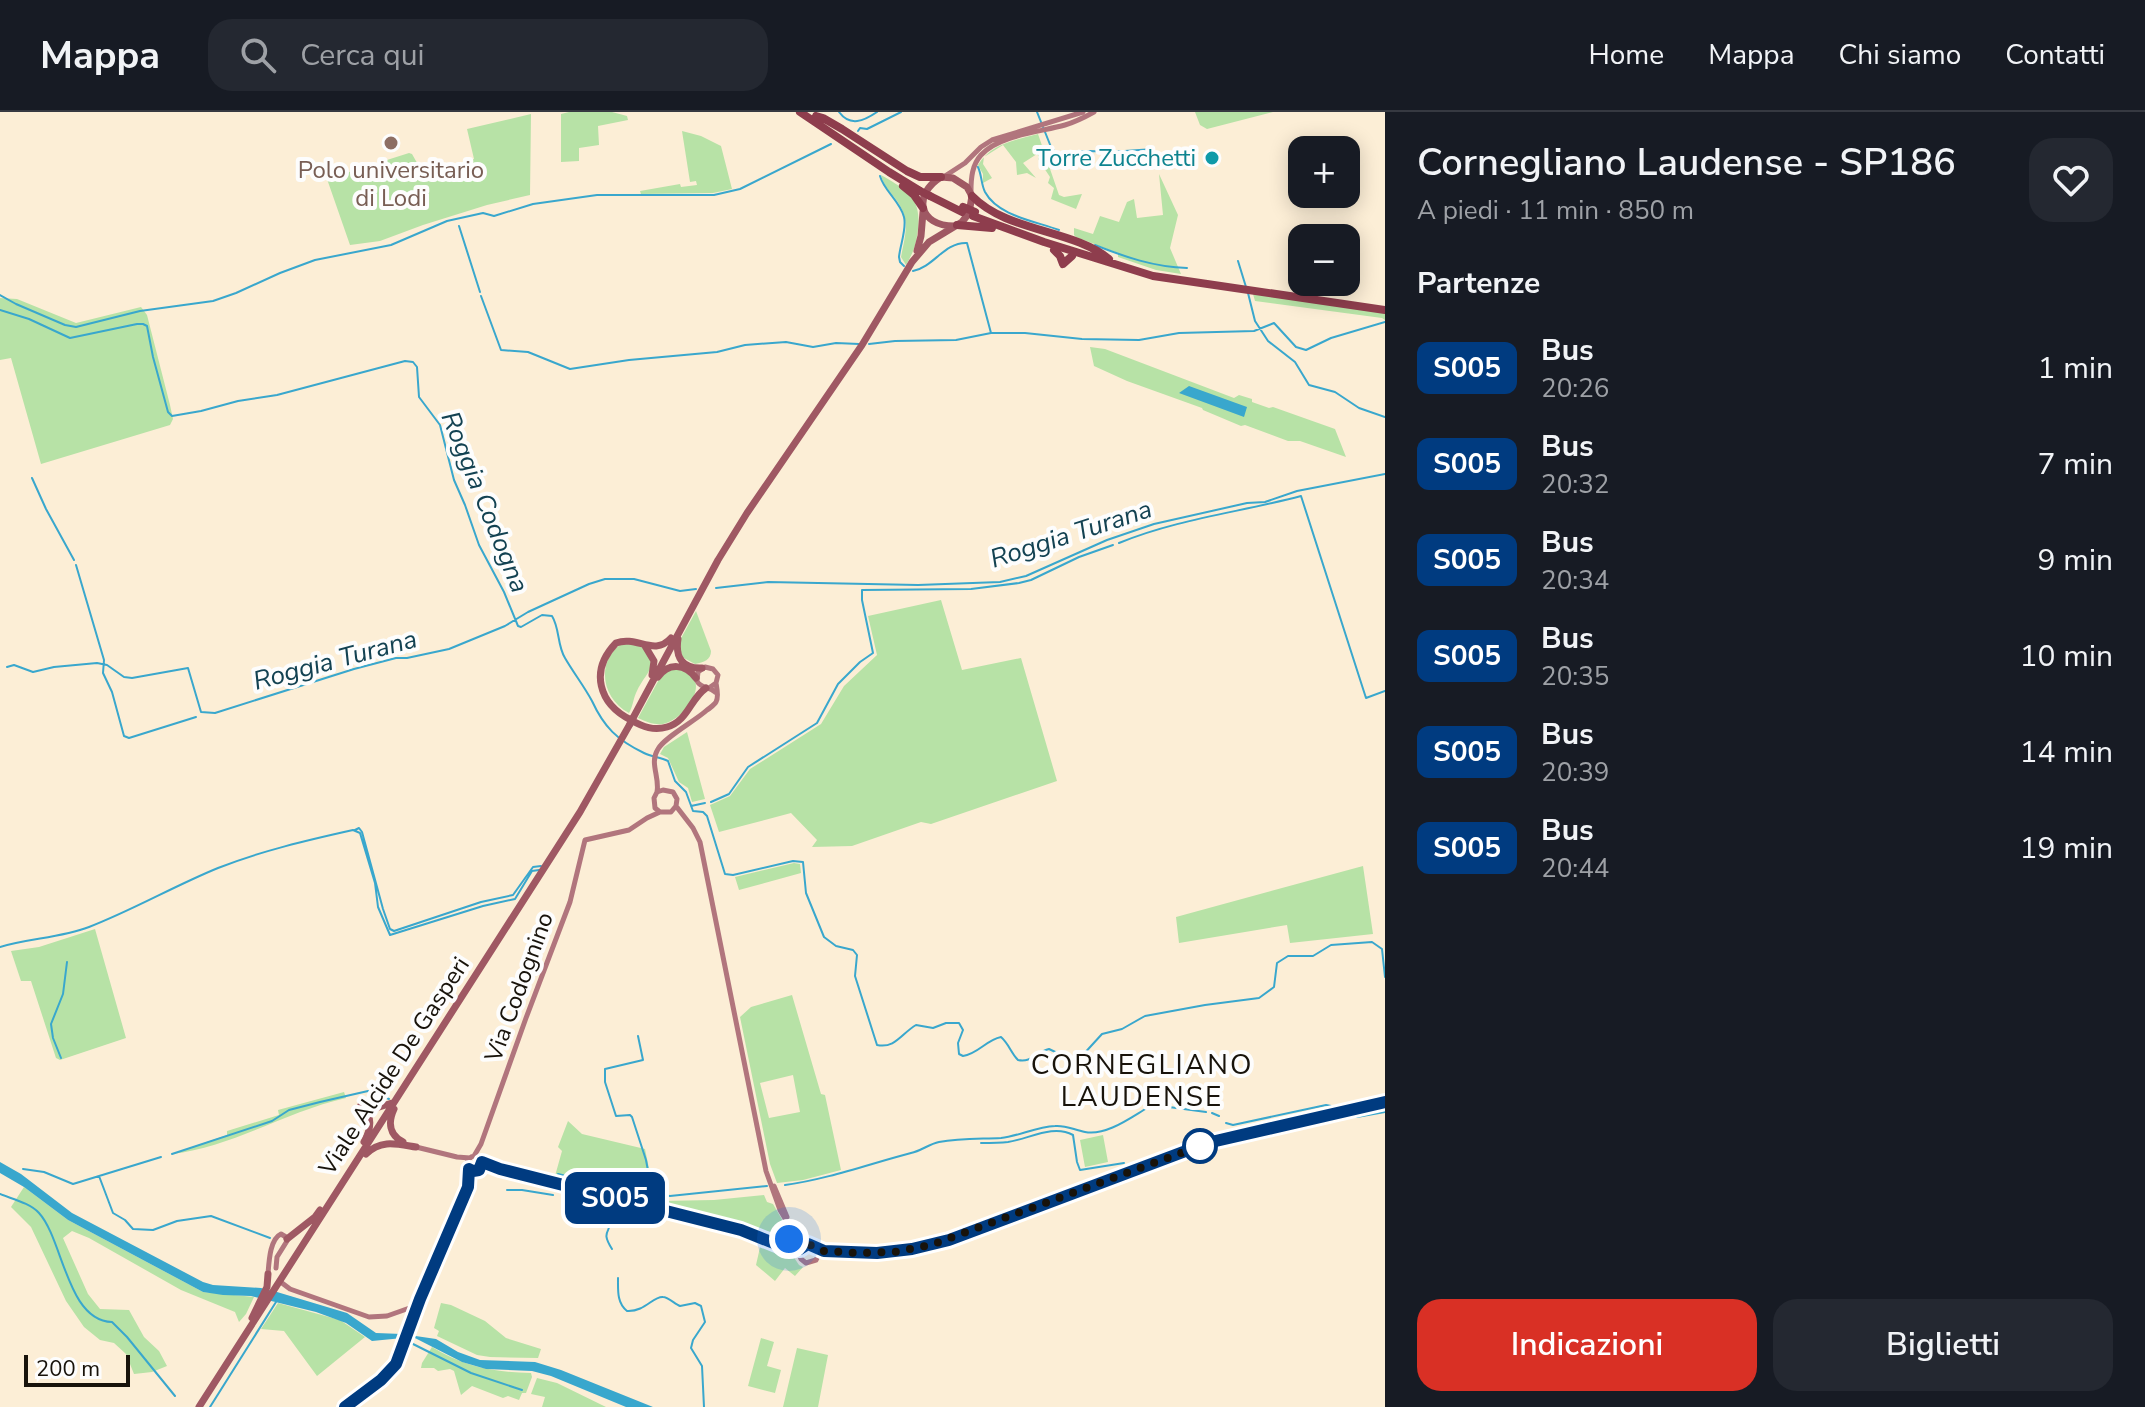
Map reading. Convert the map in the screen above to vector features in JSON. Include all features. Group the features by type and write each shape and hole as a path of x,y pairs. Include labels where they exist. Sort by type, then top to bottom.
{"highway":[{"path":"800,112 815,118 889,172 963,210 1111,262 1159,274 1385,308"},
{"path":"815,118 823,118 907,171 920,177 942,177"},
{"path":"815,118 821,129 838,144 910,191 923,209"},
{"path":"971,194 985,208 999,215 1101,253 1111,262"},
{"path":"955,226 992,228 1072,256 1111,262"}],"main road":[{"path":"702,668 684,664 677,652 686,618 740,524 854,358 912,262 929,242 969,213 971,194 960,181 942,177 927,188 921,236 912,262"},
{"path":"923,209 932,222 955,226"},
{"path":"686,618 666,644 654,647 633,641 616,643 601,670 601,688 615,710 650,728 665,728 678,723 697,696 708,688"},
{"name":"Viale Alcide De Gasperi","path":"201,1405 270,1288 352,1171 580,812 686,618"},
{"path":"644,644 654,661 649,688"},
{"path":"649,688 660,673 676,666 689,670 697,680 697,696"},
{"path":"399,1096 392,1113 393,1134 416,1147"},
{"path":"352,1171 353,1161 370,1128 369,1113 361,1105 382,1107 399,1096"},
{"path":"352,1171 369,1150 379,1145 391,1143 416,1147"},
{"path":"287,1239 315,1217 338,1191"},
{"path":"268,1274 270,1288"}],"street":[{"path":"971,194 973,169 985,151 996,143 1083,112"},
{"path":"942,177 965,163 992,140 1075,121 1094,112"},
{"path":"647,818 657,792 655,757 660,745 694,721 714,704 718,696 718,675 708,667 702,668 697,680 718,696"},
{"path":"708,688 716,683"},
{"path":"658,780 675,795 676,806 700,842 766,1171 776,1202 803,1249"},
{"path":"657,792 666,789"},
{"path":"654,805 660,812"},
{"path":"671,812 676,806"},
{"path":"647,818 660,812 682,816"},
{"name":"Via Codognino","path":"477,1162 569,902 585,840 629,830 647,818"},
{"path":"416,1147 741,1230 786,1248 886,1253 931,1245 1207,1143 1385,1102"},
{"path":"763,1155 774,1188 803,1249 803,1261 809,1263 836,1252"},
{"path":"457,1157 468,1167 468,1187"},
{"path":"468,1167 477,1162"},
{"path":"468,1167 477,1162"},
{"path":"282,1283 290,1289 369,1317 387,1316 418,1305 477,1162"},
{"path":"774,1245 789,1239 790,1228"},
{"path":"268,1274 276,1236 283,1234 287,1239 277,1257 276,1268"},
{"path":"817,1249 817,1258"}],"green space":[{"path":"612,112 627,116 628,120 598,126 599,145 579,148 579,161 561,162 561,114"},
{"path":"1195,112 1273,112 1207,129 1200,125"},
{"path":"531,114 530,195 487,205 380,241 350,245 327,179 409,153 425,177 474,159 467,129"},
{"path":"682,131 721,146 732,189 713,193 641,194 640,191 680,184 681,187 697,185 696,181 690,182"},
{"path":"1038,134 1059,195 1082,194 1076,209 1051,199 1054,188 1048,183 1050,177 1037,154 1023,163 1036,178 1027,173 1017,175 1016,162 1003,145"},
{"path":"984,157 983,164 992,178 983,183 983,174 978,165"},
{"path":"1159,174 1178,215 1170,248 1181,274 1156,270 1118,257 1118,253 1074,235 1074,228 1093,234 1100,216 1119,222 1127,202 1134,199 1137,218 1163,215"},
{"path":"881,175 910,195 917,209 916,239 906,265 901,257 905,219"},
{"path":"1253,294 1385,312 1385,320 1255,301"},
{"path":"0,298 17,299 76,323 141,307 147,315 170,405 173,419 170,425 41,464 11,358 0,360"},
{"path":"1090,347 1105,349 1234,398 1239,395 1335,429 1346,457 1241,426 1202,408 1127,381 1094,366"},
{"path":"941,600 962,670 1021,658 1057,781 931,824 921,822 852,846 812,847 817,840 791,813 719,832 710,805 730,796 750,769 821,724 844,686 877,655 868,616"},
{"path":"696,611 711,651 710,657 695,664 682,657 679,642"},
{"path":"624,642 641,645 651,665 629,713 612,698 605,679 609,659"},
{"path":"681,668 692,675 696,689 683,712 663,724 638,718 662,674"},
{"path":"687,732 705,799 692,802 688,788 679,782 668,758 660,754 664,747"},
{"path":"800,864 801,873 739,890 735,877"},
{"path":"1363,866 1373,934 1290,943 1287,925 1179,943 1176,917"},
{"path":"95,929 126,1038 60,1060 56,1058 31,981 21,981 11,951 39,947"},
{"path":"792,995 821,1094 825,1095 841,1170 777,1183 770,1164 740,1017 751,1007","holes":["793,1075 800,1112 769,1118 760,1083"]},
{"path":"344,1092 346,1098 302,1111 238,1137 172,1154 227,1135 227,1131 279,1115 278,1110"},
{"path":"568,1121 582,1134 645,1149 654,1193 643,1196 555,1176 562,1151 558,1147"},
{"path":"1103,1135 1108,1162 1085,1167 1080,1140"},
{"path":"24,1187 68,1220 203,1292 254,1297 246,1314 239,1322 235,1312 181,1290 72,1231 63,1238 88,1294 100,1309 129,1310 144,1337 159,1351 167,1366 134,1374 126,1354 114,1343 100,1340 84,1327 66,1301 31,1227 11,1207"},
{"path":"764,1195 767,1202 773,1204 788,1233 781,1235 660,1201 714,1200"},
{"path":"761,1243 774,1251 793,1256 803,1267 795,1276 785,1268 775,1281 756,1265"},
{"path":"278,1303 340,1320 365,1337 317,1376 284,1331 261,1329"},
{"path":"441,1303 485,1321 506,1338 541,1349 538,1358 477,1355 437,1336 439,1331 434,1328"},
{"path":"761,1338 774,1342 767,1366 781,1370 775,1393 748,1386"},
{"path":"432,1347 479,1367 531,1373 526,1393 522,1393 519,1400 508,1396 503,1398 472,1386 461,1395 454,1371 421,1368"},
{"path":"797,1348 828,1355 818,1407 783,1407"},
{"path":"537,1378 557,1383 606,1407 542,1407 545,1397 531,1394"}],"water":[{"path":"1189,386 1247,407 1244,417 1179,393"},
{"path":"0,1162 72,1213 203,1282 277,1292 347,1313 376,1333 436,1339 480,1360 535,1362 653,1407 626,1407 532,1371 486,1369 462,1362 413,1337 372,1341 346,1323 316,1312 251,1296 203,1292 68,1220 0,1173"}],"waterway":[{"path":"839,112 852,121 877,112"},
{"path":"858,131 901,112"},
{"path":"1037,112 1056,153 1154,149"},
{"path":"0,295 65,325 76,327 140,311 213,301 315,260 391,245 447,221 483,213 494,216 533,204 597,195 714,195 740,189 831,144"},
{"path":"978,167 985,192 999,207 1018,217 1059,230"},
{"path":"880,176 904,217 899,257 904,266"},
{"path":"459,226 480,292"},
{"path":"913,271 927,265 952,246 967,243 991,333"},
{"path":"1095,245 1140,261 1187,268"},
{"path":"1238,261 1246,287"},
{"path":"1248,293 1255,321 1268,341 1295,362 1309,385 1335,392 1359,408 1385,417"},
{"path":"481,296 501,350 528,352 570,369 717,352 745,345 786,342 813,347 836,343 859,344"},
{"name":"Roggia Codogna","path":"0,310 29,319 70,338 137,324 147,326 168,412 172,416 277,395 405,361 413,362 417,367 419,397 440,425 454,480 479,545 518,626 542,615 552,616 562,653 601,718 619,738 647,754 668,761 675,781 686,792 693,811 703,812 707,816 725,874 733,875 793,861 803,862 806,893 824,937 836,946 853,950 857,955 855,976 877,1045 894,1043 916,1025 933,1028 946,1023 959,1023 963,1030 958,1043 959,1054 963,1056 1001,1037 1018,1060 1027,1060 1049,1049 1076,1059 1102,1034 1122,1029 1145,1016 1259,998 1274,987 1277,963 1288,956 1313,956 1331,945 1372,942 1382,949 1385,977"},
{"path":"869,344 956,340 991,333 1139,340 1179,333 1254,331 1274,323 1296,347 1306,350 1331,338 1385,322"},
{"name":"Roggia Turana","path":"716,588 768,582 918,585 1000,582 1026,576 1107,540 1154,524 1385,474"},
{"path":"32,478 74,560"},
{"path":"1119,543 1186,522 1301,496 1366,698 1385,691"},
{"path":"711,802 729,794 748,767 817,723 838,684 873,653 862,590 971,589 1019,583 1113,545"},
{"path":"76,565 104,660 103,673 112,692 124,736 129,738 196,717"},
{"name":"Roggia Turana","path":"7,667 14,665 33,672 97,663 132,678 188,668 201,712 215,713 354,669 449,649 605,579 634,579 680,591 696,589"},
{"path":"691,806 705,803"},
{"path":"355,830 359,828 362,832 383,909 390,929 394,931 481,902 513,895 533,867 541,866"},
{"path":"0,947 78,931 234,862 353,830 360,833 375,883 378,907 390,935 515,899 532,871 539,870"},
{"path":"61,1058 51,1024 63,994 67,962"},
{"path":"638,1036 643,1060 605,1069 605,1082 616,1116 632,1117 646,1160 652,1192"},
{"path":"172,1154 272,1121 289,1110 320,1102 368,1091 389,1099"},
{"path":"1226,1123 1233,1125 1326,1105 1333,1110"},
{"path":"1169,1107 1206,1112"},
{"path":"785,1185 848,1171 939,1142 1001,1138 1055,1126 1093,1133 1118,1125 1147,1108"},
{"path":"1334,1117 1385,1112"},
{"path":"1212,1113 1219,1116"},
{"path":"981,1143 1008,1142 1049,1132 1065,1132 1073,1135 1080,1170 1124,1163"},
{"path":"23,1169 44,1172 73,1184 161,1157"},
{"path":"558,1174 629,1191 670,1196 767,1186"},
{"path":"99,1176 113,1213 133,1229 153,1230 177,1221 211,1216 270,1238"},
{"path":"507,1190 553,1195"},
{"path":"0,1194 39,1213 47,1225 75,1294 85,1308 97,1318 112,1322 175,1396"},
{"path":"611,1218 606,1235 612,1249"},
{"path":"618,1278 620,1300 627,1311 639,1309 663,1297 680,1306 695,1303 701,1306 705,1322 691,1348 702,1366 704,1407"},
{"path":"210,1407 276,1302"},
{"path":"407,1341 471,1373 522,1390"}],"bus line":[{"name":"S005","path":"345,1407 381,1380 396,1364 468,1187 469,1169 479,1170 482,1162 741,1230 786,1248 800,1249 808,1244 836,1252 886,1253 949,1240 1207,1143 1385,1102"}],"place":[{"name":"Polo universitario di Lodi","path":"391,143"},
{"name":"Torre Zucchetti","path":"1212,158"}],"district":[{"name":"CORNEGLIANO LAUDENSE","path":"1142,1081"}],"route":[{"path":"789,1239 790,1228 802,1247 808,1244 836,1252 877,1253 922,1247 966,1234 1200,1146"}]}
